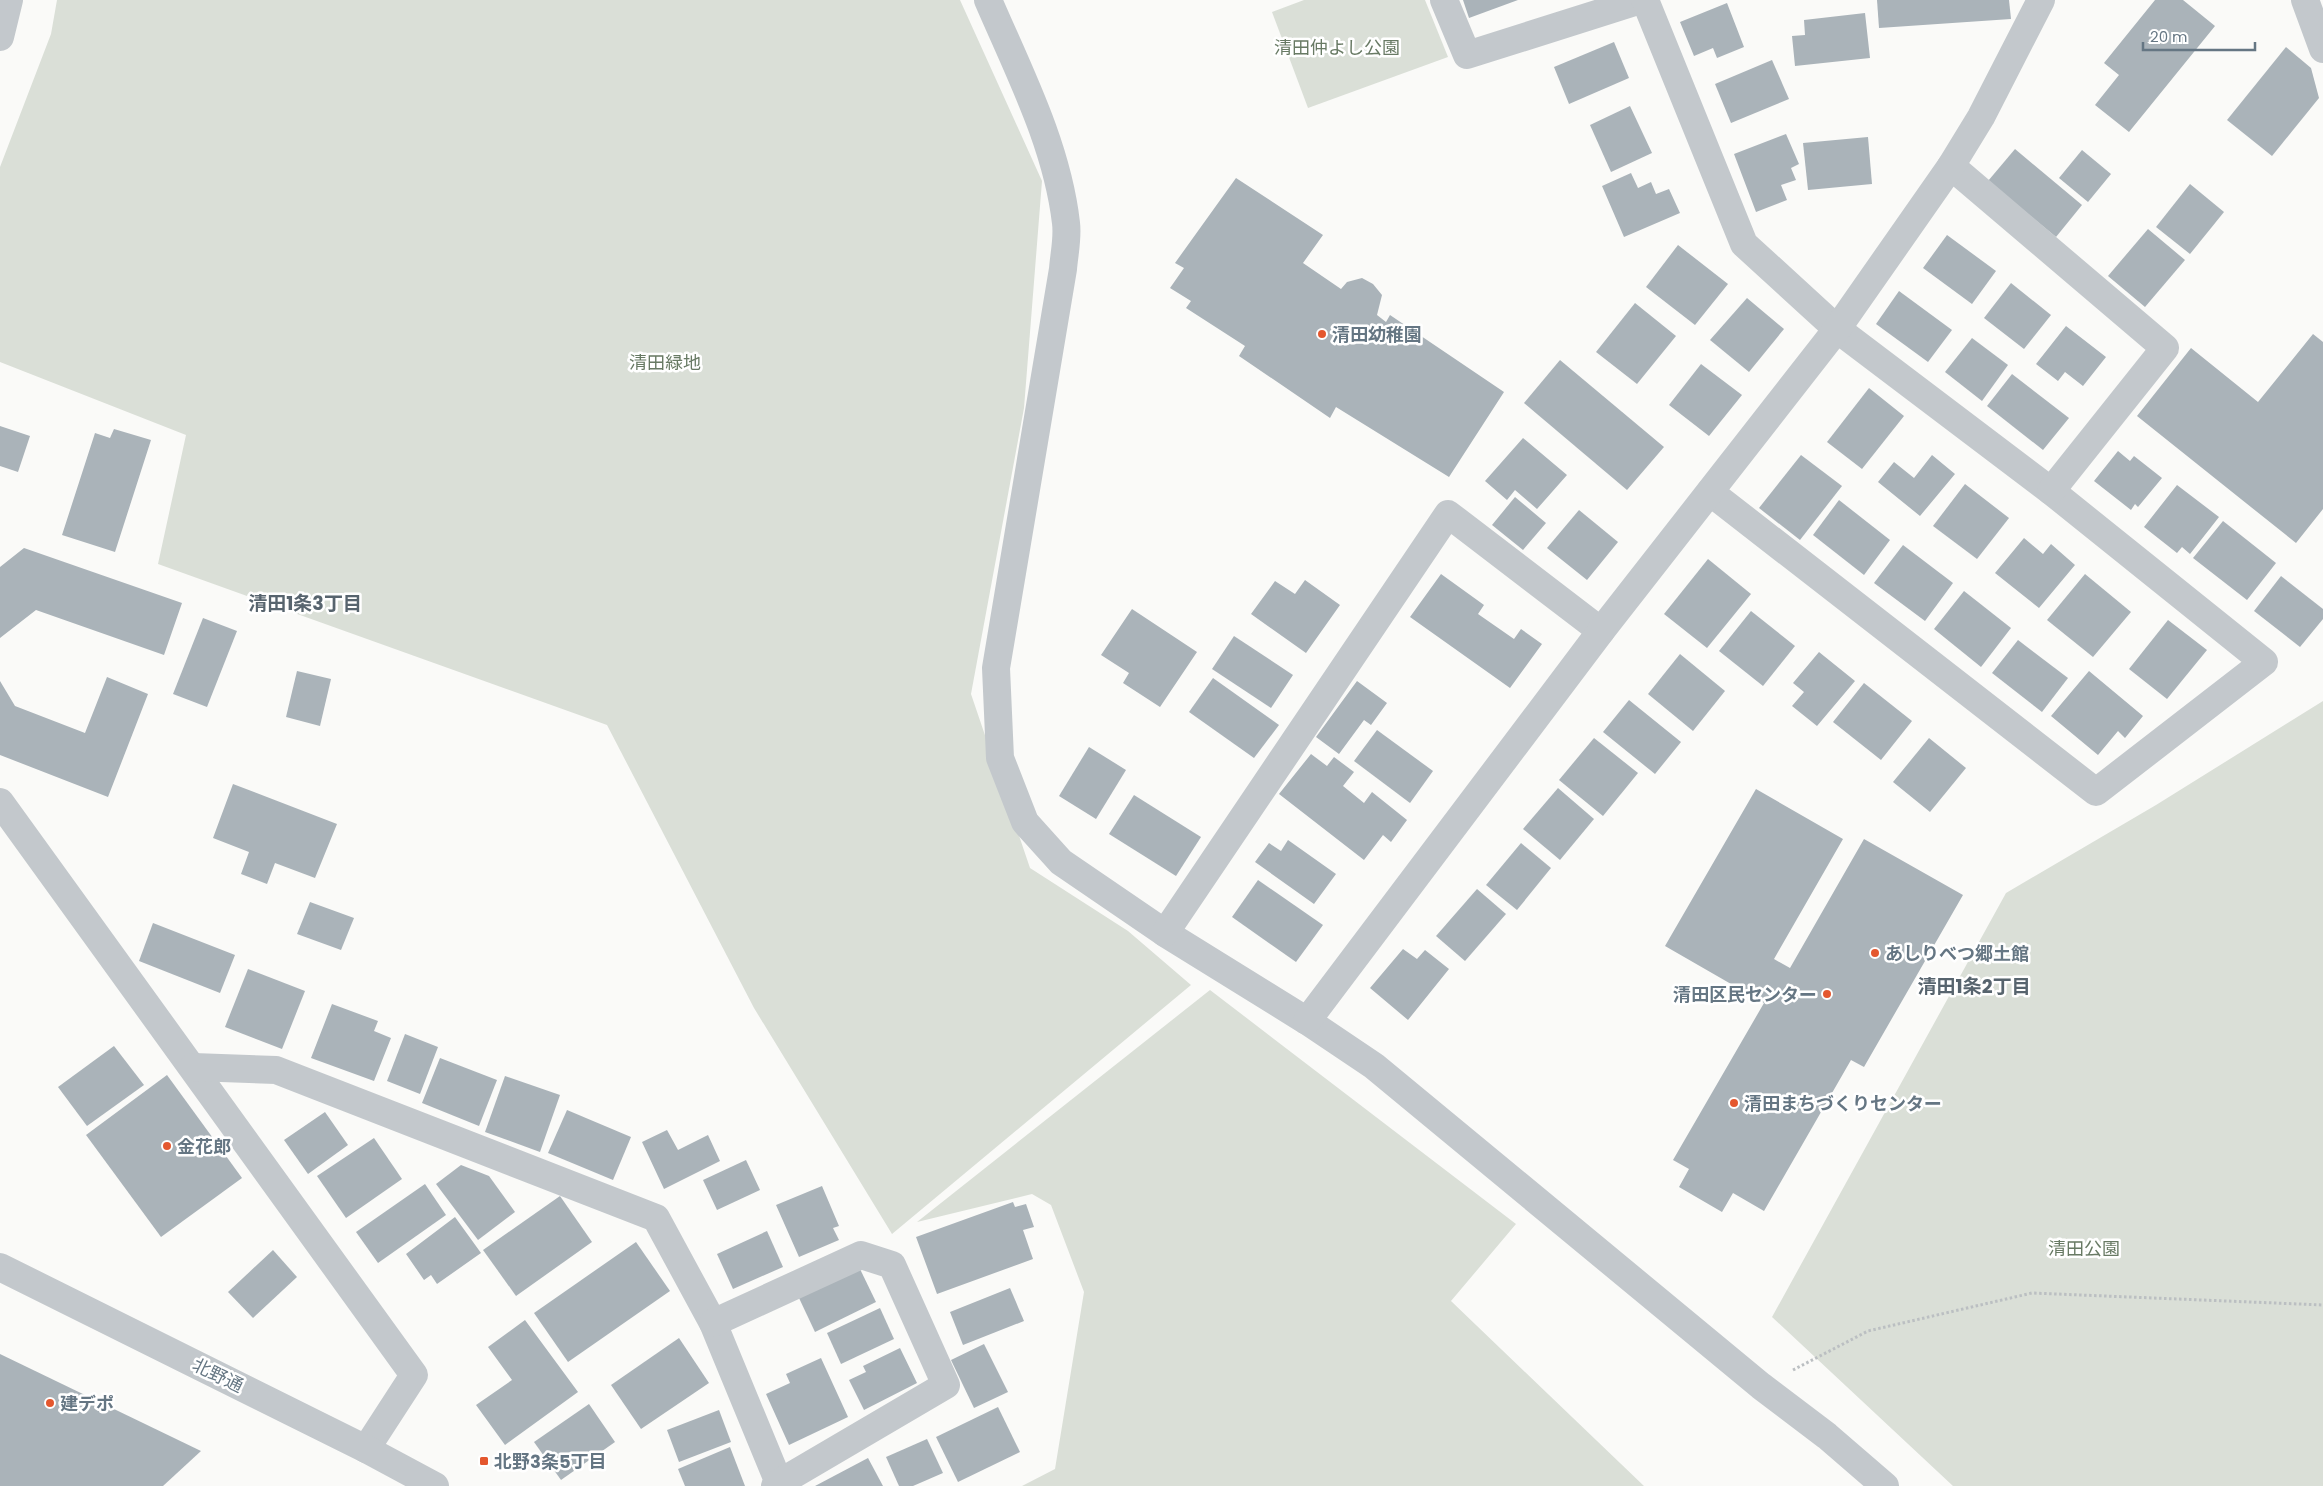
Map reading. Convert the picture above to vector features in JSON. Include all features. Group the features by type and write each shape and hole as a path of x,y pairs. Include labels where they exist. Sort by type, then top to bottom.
{"street":[{"path":"0,37 9,0"},
{"path":"988,0 1038,119 1056,168 1066,225 1064,269 996,668 1000,758 1025,822 1061,862 1165,933 1307,1020 1374,1066 1761,1386 1827,1436 1885,1486"},
{"path":"1444,0 1467,55 1641,0"},
{"path":"1645,0 1744,244 1837,329 2051,490 2264,662 2096,792 1710,492"},
{"path":"1307,1020 1601,631 1837,329 1951,166 1981,117 2041,0"},
{"path":"2305,0 2323,49"},
{"path":"1951,166 2165,348 2051,490"},
{"path":"1165,933 1448,514 1601,631"},
{"path":"0,802 193,1067 414,1376 366,1449"},
{"path":"193,1067 276,1070 656,1218 713,1323 777,1484 946,1385 892,1265 861,1255 713,1323"},
{"name":"北野通","path":"0,1267 366,1449 435,1486"}],"path":[{"path":"1761,1386 1868,1331 2032,1293 2323,1305"}],"green space":[{"name":"清田緑地","path":"57,0 960,0 1042,181 1024,408 971,694 1030,868 1128,931 1191,985 892,1234 754,1008 607,725 158,564 186,435 0,362 0,167 51,34"},
{"name":"清田仲よし公園","path":"1304,0 1425,0 1448,57 1308,108 1272,12"},
{"name":"清田公園","path":"2323,701 2323,1486 1953,1486 1772,1317 2006,893 2156,805"},
{"path":"1210,990 1516,1224 1451,1301 1644,1486 1022,1486 1055,1469 1084,1292 1051,1205 1032,1194 917,1222"}],"building":[{"path":"1463,0 1518,0 1469,18"},
{"path":"1877,0 2009,0 2011,19 1879,28"},
{"path":"2155,0 2183,0 2215,26 2129,132 2095,105 2119,75 2104,63"},
{"path":"1727,3 1744,47 1717,58 1713,48 1694,56 1680,22"},
{"path":"1865,13 1870,58 1795,66 1792,36 1805,35 1804,20"},
{"path":"1614,42 1629,78 1569,104 1554,67"},
{"path":"2286,47 2311,68 2319,98 2272,156 2227,120"},
{"path":"1772,60 1789,99 1731,123 1715,84"},
{"path":"1630,106 1652,153 1611,172 1590,125"},
{"path":"1786,134 1799,164 1791,168 1796,180 1781,185 1787,200 1756,212 1734,154"},
{"path":"1868,137 1872,184 1808,190 1803,143"},
{"path":"2015,149 2082,205 2056,237 1988,181"},
{"path":"2082,150 2111,174 2088,202 2059,178"},
{"path":"1631,173 1638,188 1651,182 1656,194 1669,189 1680,213 1624,237 1602,186"},
{"name":"清田幼稚園","path":"1236,178 1323,235 1303,263 1341,289 1347,282 1362,278 1373,284 1382,295 1377,315 1386,322 1390,315 1504,392 1449,477 1336,407 1330,418 1239,356 1245,346 1186,308 1191,301 1170,288 1184,268 1175,263"},
{"path":"2190,184 2224,212 2190,254 2156,227"},
{"path":"2148,229 2185,260 2145,307 2108,276"},
{"path":"1947,235 1996,271 1972,304 1923,268"},
{"path":"1678,245 1728,284 1695,325 1646,287"},
{"path":"2011,283 2051,315 2024,349 1984,318"},
{"path":"1899,291 1952,330 1928,362 1876,324"},
{"path":"1747,298 1784,329 1749,372 1710,340"},
{"path":"1635,303 1676,336 1637,384 1596,352"},
{"path":"2066,326 2106,357 2083,386 2065,372 2058,381 2036,364"},
{"path":"2313,334 2323,342 2323,509 2296,543 2137,416 2191,348 2258,402"},
{"path":"1972,338 2008,365 1982,401 1945,372"},
{"path":"1560,360 1664,447 1627,490 1524,403"},
{"path":"1701,364 1742,395 1709,436 1669,405"},
{"path":"2012,374 2069,418 2043,450 1987,406"},
{"path":"1869,388 1904,416 1862,469 1827,442"},
{"path":"0,426 30,436 18,472 0,466"},
{"path":"114,429 151,440 115,552 62,535 95,433 110,438"},
{"path":"1523,438 1567,475 1537,509 1515,490 1507,500 1485,481"},
{"path":"2118,451 2130,461 2134,456 2162,478 2138,507 2135,504 2131,510 2094,481"},
{"path":"1801,455 1842,486 1800,540 1759,508"},
{"path":"1932,455 1955,474 1920,516 1878,482 1894,462 1914,478"},
{"path":"1965,484 2009,518 1977,559 1933,526"},
{"path":"2177,485 2219,517 2190,554 2182,547 2177,553 2144,527"},
{"path":"1515,497 1546,523 1523,550 1492,525"},
{"path":"1839,500 1890,540 1864,575 1813,535"},
{"path":"1579,510 1618,542 1587,580 1547,548"},
{"path":"2223,521 2276,563 2247,600 2193,558"},
{"path":"2024,538 2043,554 2051,544 2075,565 2039,608 1995,573"},
{"path":"1903,545 1953,583 1925,621 1874,583"},
{"path":"24,548 182,603 164,655 36,610 0,638 0,567"},
{"path":"1708,559 1751,594 1707,648 1664,614"},
{"path":"1441,574 1484,605 1478,614 1514,639 1521,629 1542,644 1510,688 1410,617"},
{"path":"2085,574 2131,612 2093,657 2047,620"},
{"path":"2281,576 2323,609 2323,619 2300,647 2254,611"},
{"path":"1305,580 1340,605 1306,653 1251,614 1275,581 1295,594"},
{"path":"1964,591 2011,628 1981,667 1934,629"},
{"path":"1132,609 1197,652 1160,707 1123,683 1129,673 1101,655"},
{"path":"1751,611 1795,646 1763,686 1719,651"},
{"path":"203,618 237,631 207,707 173,694"},
{"path":"2168,620 2207,650 2167,699 2129,669"},
{"path":"1234,636 1293,675 1271,708 1212,669"},
{"path":"2018,640 2068,678 2042,712 1992,673"},
{"path":"1819,652 1855,681 1817,726 1792,706 1804,692 1793,683"},
{"path":"1680,654 1725,691 1693,731 1648,694"},
{"path":"297,671 331,679 320,726 286,717"},
{"path":"2089,671 2143,716 2125,738 2118,731 2098,755 2051,716"},
{"path":"107,677 148,694 108,797 0,755 0,681 15,706 85,733"},
{"path":"1213,678 1279,725 1254,758 1189,712"},
{"path":"1357,681 1387,703 1371,725 1364,720 1339,754 1316,737"},
{"path":"1864,683 1912,721 1881,760 1833,722"},
{"path":"1629,700 1681,742 1655,774 1603,732"},
{"path":"1377,730 1433,771 1410,803 1354,761"},
{"path":"1594,738 1638,773 1603,816 1559,780"},
{"path":"1929,738 1966,768 1930,812 1893,782"},
{"path":"1089,747 1126,770 1096,819 1059,796"},
{"path":"1311,754 1327,766 1334,757 1354,772 1343,786 1364,803 1372,792 1407,820 1391,842 1383,835 1364,860 1279,794"},
{"path":"233,784 337,824 315,878 275,863 267,884 241,874 249,852 213,838"},
{"path":"1558,788 1594,819 1560,860 1523,829"},
{"name":"清田区民センター","path":"1756,789 1843,839 1774,959 1790,968 1864,839 1963,895 1864,1067 1851,1060 1764,1211 1733,1193 1722,1212 1679,1187 1689,1169 1673,1160 1764,1003 1665,946"},
{"path":"1134,795 1201,837 1176,876 1109,834"},
{"path":"1288,840 1336,874 1314,904 1255,862 1269,843 1281,851"},
{"path":"1521,843 1551,868 1517,910 1486,885"},
{"path":"1258,880 1323,925 1296,962 1232,917"},
{"path":"1477,889 1506,914 1465,961 1436,936"},
{"path":"310,902 354,918 341,950 297,934"},
{"path":"153,923 235,955 220,993 139,961"},
{"path":"1403,949 1417,959 1425,950 1449,969 1408,1020 1370,988"},
{"path":"248,969 305,991 282,1049 225,1027"},
{"path":"332,1004 378,1021 374,1031 391,1038 374,1081 311,1058"},
{"path":"405,1034 438,1047 420,1094 387,1081"},
{"path":"114,1046 144,1085 87,1126 58,1087"},
{"path":"440,1058 497,1080 479,1126 422,1103"},
{"path":"167,1075 242,1178 161,1237 86,1135"},
{"path":"505,1076 560,1095 540,1152 485,1132"},
{"path":"567,1110 631,1137 613,1180 548,1153"},
{"path":"325,1112 348,1145 308,1174 284,1140"},
{"path":"667,1130 678,1150 708,1135 720,1161 664,1189 642,1142"},
{"path":"374,1138 402,1179 346,1218 317,1176"},
{"path":"746,1160 760,1190 717,1210 703,1180"},
{"path":"461,1165 489,1176 515,1212 478,1240 436,1184"},
{"path":"425,1184 446,1215 378,1263 356,1232"},
{"path":"822,1186 839,1226 833,1228 839,1240 799,1257 776,1205"},
{"path":"560,1196 592,1242 516,1296 483,1250"},
{"path":"1013,1202 1015,1207 1026,1204 1034,1227 1023,1230 1033,1259 937,1294 916,1237"},
{"path":"455,1217 481,1253 437,1284 431,1275 424,1280 406,1254"},
{"path":"767,1231 783,1267 733,1289 717,1254"},
{"path":"636,1242 670,1291 568,1362 534,1313"},
{"path":"273,1250 297,1277 253,1318 228,1292"},
{"path":"860,1269 876,1302 815,1332 799,1298"},
{"path":"1010,1288 1024,1321 963,1345 950,1312"},
{"path":"880,1308 894,1339 841,1364 827,1333"},
{"path":"525,1320 578,1392 505,1445 476,1405 512,1380 488,1347"},
{"path":"679,1338 709,1383 641,1429 611,1385"},
{"path":"984,1344 1008,1392 974,1408 951,1360"},
{"path":"900,1348 917,1383 864,1410 849,1380 866,1372 863,1366"},
{"name":"建デポ","path":"0,1354 201,1451 163,1486 0,1486"},
{"path":"821,1358 848,1417 789,1445 766,1394 790,1383 786,1374"},
{"path":"589,1404 615,1442 561,1480 534,1442"},
{"path":"998,1407 1020,1452 958,1482 936,1437"},
{"path":"719,1410 731,1442 679,1462 667,1430"},
{"path":"927,1439 943,1473 913,1486 899,1486 886,1457"},
{"path":"730,1447 745,1486 685,1486 678,1469"},
{"path":"868,1458 883,1486 815,1486"}],"place":[{"name":"清田幼稚園","path":"1322,334"},
{"name":"あしりべつ郷土館","path":"1875,953"},
{"name":"清田区民センター","path":"1827,994"},
{"name":"清田まちづくりセンター","path":"1734,1103"},
{"name":"金花郎","path":"167,1146"},
{"name":"建デポ","path":"50,1403"},
{"name":"北野3条5丁目","path":"484,1461"}],"district":[{"name":"清田1条3丁目","path":"305,603"},
{"name":"清田1条2丁目","path":"1974,986"}]}
